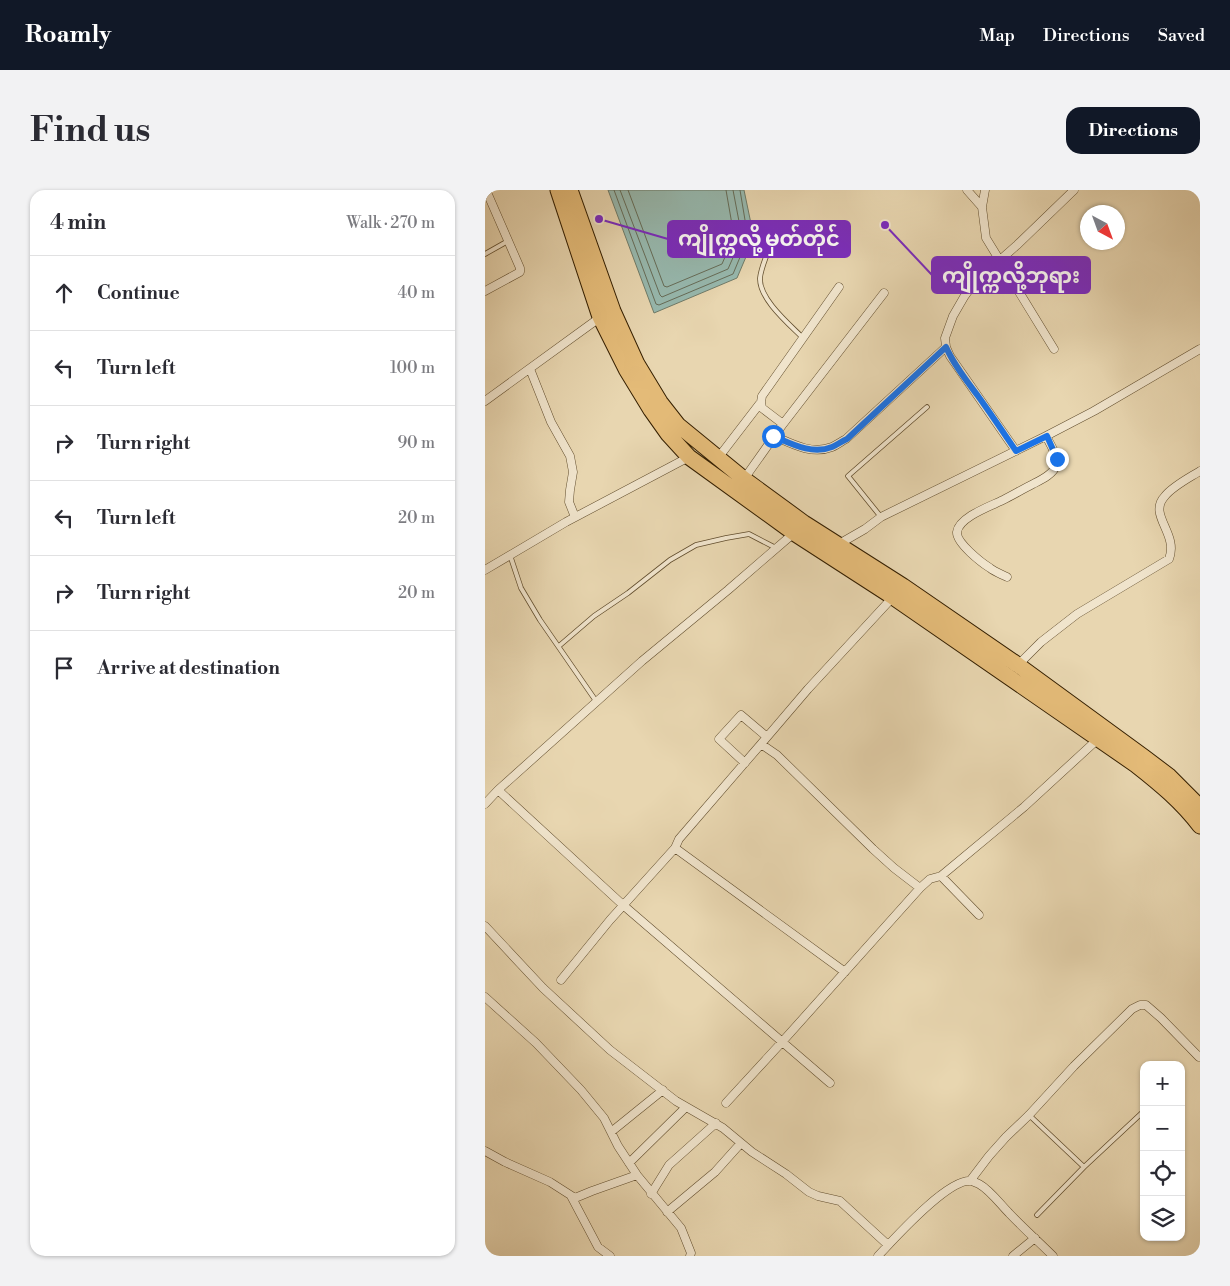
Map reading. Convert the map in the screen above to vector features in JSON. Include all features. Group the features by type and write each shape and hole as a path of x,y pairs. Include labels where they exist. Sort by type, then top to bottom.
{"highway":[{"path":"558,190 607,314 626,369 668,434 689,457 794,533 893,597 1136,765 1181,804 1200,826"},
{"path":"571,190 607,314 660,402 678,425 744,479 804,523 903,586 1018,665 1145,757 1169,776 1200,807"}],"street":[{"path":"485,291 520,272 521,268 486,190"},
{"path":"967,190 982,207"},
{"path":"985,190 982,207 986,238 1054,350"},
{"path":"1016,451 950,356 945,338 947,330 964,297 974,283 1074,190"},
{"path":"783,424 762,408 762,396 839,287"},
{"path":"744,479 773,436 884,293"},
{"path":"485,401 607,314"},
{"path":"773,436 804,448 819,450 832,447 847,439 946,347"},
{"path":"839,544 881,517 1094,411 1200,349"},
{"path":"530,369 551,422 570,456 573,472 569,502 575,517"},
{"path":"718,458 761,402"},
{"path":"1007,577 989,568 967,549 958,537 957,532 967,519 979,511 1039,481 1056,467 1057,459 1047,436"},
{"path":"485,570 575,517 689,457"},
{"path":"1018,665 1041,642 1077,614 1169,558 1172,544 1159,510 1160,503 1165,495 1200,471"},
{"path":"485,804 498,790 642,661 794,533"},
{"path":"561,980 808,689 893,597"},
{"path":"745,762 719,739 741,715 777,755 894,868 920,888"},
{"path":"726,1103 920,888 930,879 941,876 1024,807 1098,739"},
{"path":"498,790 623,905 830,1083"},
{"path":"675,848 845,972"},
{"path":"941,876 979,915"},
{"path":"485,926 543,988 604,1044 663,1090 687,1107 716,1123 752,1152 786,1174 809,1192 840,1201 888,1245"},
{"path":"485,997 536,1043 581,1090 604,1118 637,1175 681,1228 691,1256"},
{"path":"970,1181 1006,1137 1132,1009 1140,1005 1146,1005 1200,1056"},
{"path":"611,1132 663,1090"},
{"path":"629,1163 687,1107"},
{"path":"651,1194 669,1165 716,1123"},
{"path":"667,1212 715,1172 741,1143"},
{"path":"485,1151 550,1182 575,1198 592,1190 637,1175"},
{"path":"878,1256 909,1223 940,1196 959,1183 970,1181 979,1184 986,1190 1053,1256"},
{"path":"570,1196 598,1247 610,1256"},
{"path":"1013,1256 1035,1238"}],"lane":[{"path":"485,254 509,241"},
{"path":"769,248 760,279 761,289 767,300 803,338"},
{"path":"881,517 848,476 927,407"},
{"path":"559,646 593,616 628,594 670,560 696,546 749,534 776,548"},
{"path":"510,555 521,588 539,620 597,702"},
{"path":"1029,1115 1084,1167"},
{"path":"1037,1214 1140,1115"}],"water":[{"path":"608,190 744,190 754,238 737,278 654,313"}],"place":[{"name":"ကျိုက္ကလို့ မှတ်တိုင်","path":"599,219"},
{"name":"ကျိုက္ကလို့ဘုရား","path":"885,225"}],"route":[{"path":"773,436 804,448 819,450 832,447 847,439 946,347 963,376 1016,451 1047,436 1057,459"}]}
